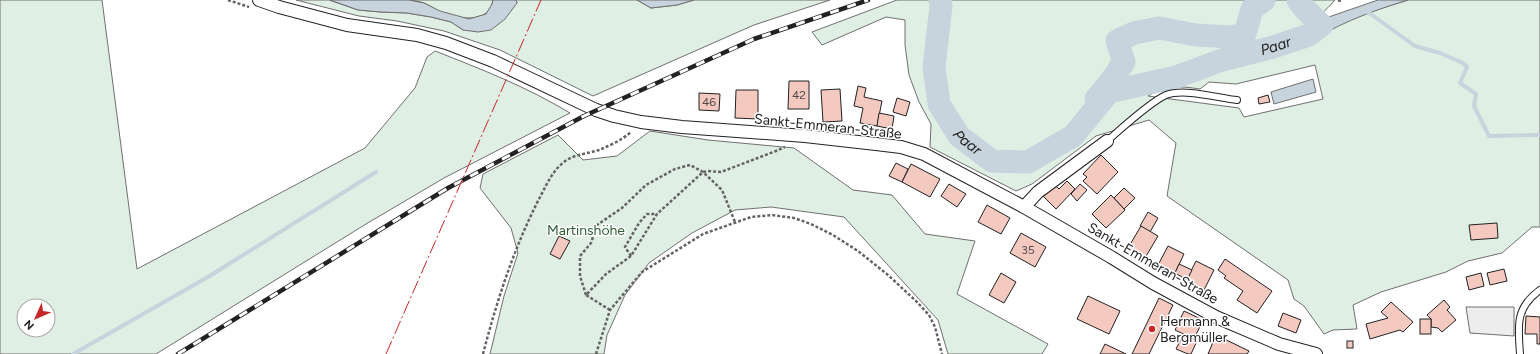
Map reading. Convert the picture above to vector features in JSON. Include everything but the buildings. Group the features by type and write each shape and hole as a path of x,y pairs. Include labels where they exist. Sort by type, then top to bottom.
{"street":[{"name":"Sankt-Emmeran-Straße","path":"257,5 279,7 347,25 417,35 446,43 493,61 596,110 640,122 682,127 805,136 900,147 924,154 1024,207 1153,283 1216,317 1279,344 1316,354"},
{"path":"1024,207 1038,192 1107,141"}],"lane":[{"path":"1107,141 1166,95 1182,93 1237,100"},
{"path":"1520,354 1518,324 1521,311 1528,299 1540,290"}],"path":[{"path":"228,0 257,5"},
{"path":"1338,1 1342,0"},
{"path":"483,354 499,297 515,252 530,216 555,169 566,160 580,154 598,150 625,137 640,122"},
{"path":"586,295 606,274 631,256 657,214 703,172 721,172 776,151 805,136"},
{"path":"610,310 586,295 580,276 580,256 591,243 597,224 622,208 646,185 675,169 690,165 703,172 722,190 735,222"},
{"path":"631,256 626,247 639,223 647,214 657,214"},
{"path":"596,354 610,310 642,272 703,234 751,217 772,215 794,218 811,224 833,235 882,270 929,315 935,327 942,354"}],"green space":[{"path":"0,0 102,0 137,269 365,148 415,88 427,57 435,51 521,87 570,113 444,178 366,224 156,354 0,354"},
{"path":"296,0 329,0 358,10 407,13 431,17 451,22 463,30 517,3 516,0 637,0 651,8 677,5 694,0 830,0 754,25 593,96 500,50 444,31 397,21 359,16"},
{"path":"409,0 493,0 490,8 485,14 470,18 445,14 424,3"},
{"path":"897,0 1335,0 1318,18 1310,30 1408,0 1540,0 1540,227 1532,227 1502,253 1468,261 1446,272 1381,292 1353,305 1357,329 1333,330 1324,334 1304,306 1294,299 1288,280 1167,196 1176,143 1149,120 1096,136 1032,184 1016,191 930,147 931,124 919,102 909,75 905,45 905,20 886,17 822,45 812,32","holes":["1315,65 1323,99 1244,117 1239,108 1148,96 1167,88 1186,87 1200,89 1209,82 1236,84"]},
{"name":"Martinshöhe","path":"650,131 708,140 794,148 853,190 892,195 925,234 975,241 957,294 1048,344 1042,354 948,354 938,320 844,217 771,207 735,210 692,233 649,263 625,295 607,335 604,354 490,354 504,296 518,253 511,228 480,188 483,174 558,135 583,160 617,156"}],"shaded area":[{"path":"330,0 409,0 424,3 440,11 469,19 486,14 493,0 516,0 517,3 505,19 491,30 478,32 463,30 451,22 431,17 407,13 358,10"},
{"path":"637,0 694,0 677,5 651,8"},
{"path":"933,0 949,0 946,22 936,19"},
{"path":"1378,0 1408,0 1379,9 1338,26 1300,49 1292,35 1309,30 1320,20"},
{"path":"1313,79 1316,92 1274,104 1271,92"},
{"path":"1466,307 1514,307 1514,336 1470,333"}],"waterway":[{"name":"Paar","path":"940,0 941,6 934,67 939,104 959,136 992,161 1028,162 1073,136 1109,92 1176,77 1222,60 1270,48 1309,35 1322,25"},
{"name":"Paar","path":"1096,99 1124,62 1117,41 1134,33 1159,28 1196,35 1231,37 1245,34 1252,9 1264,0"},
{"name":"Paar","path":"1298,0 1321,25"},
{"path":"1365,10 1415,46 1440,53 1463,63 1467,67 1460,83 1476,94 1474,106 1489,136 1540,135"},
{"path":"73,354 208,277 376,172"}],"railway":[{"path":"178,354 448,188 584,116 754,39 868,0"}],"power":[{"path":"386,354 541,0"}],"place":[{"name":"Hermann & Bergmüller","path":"1152,329"}]}
